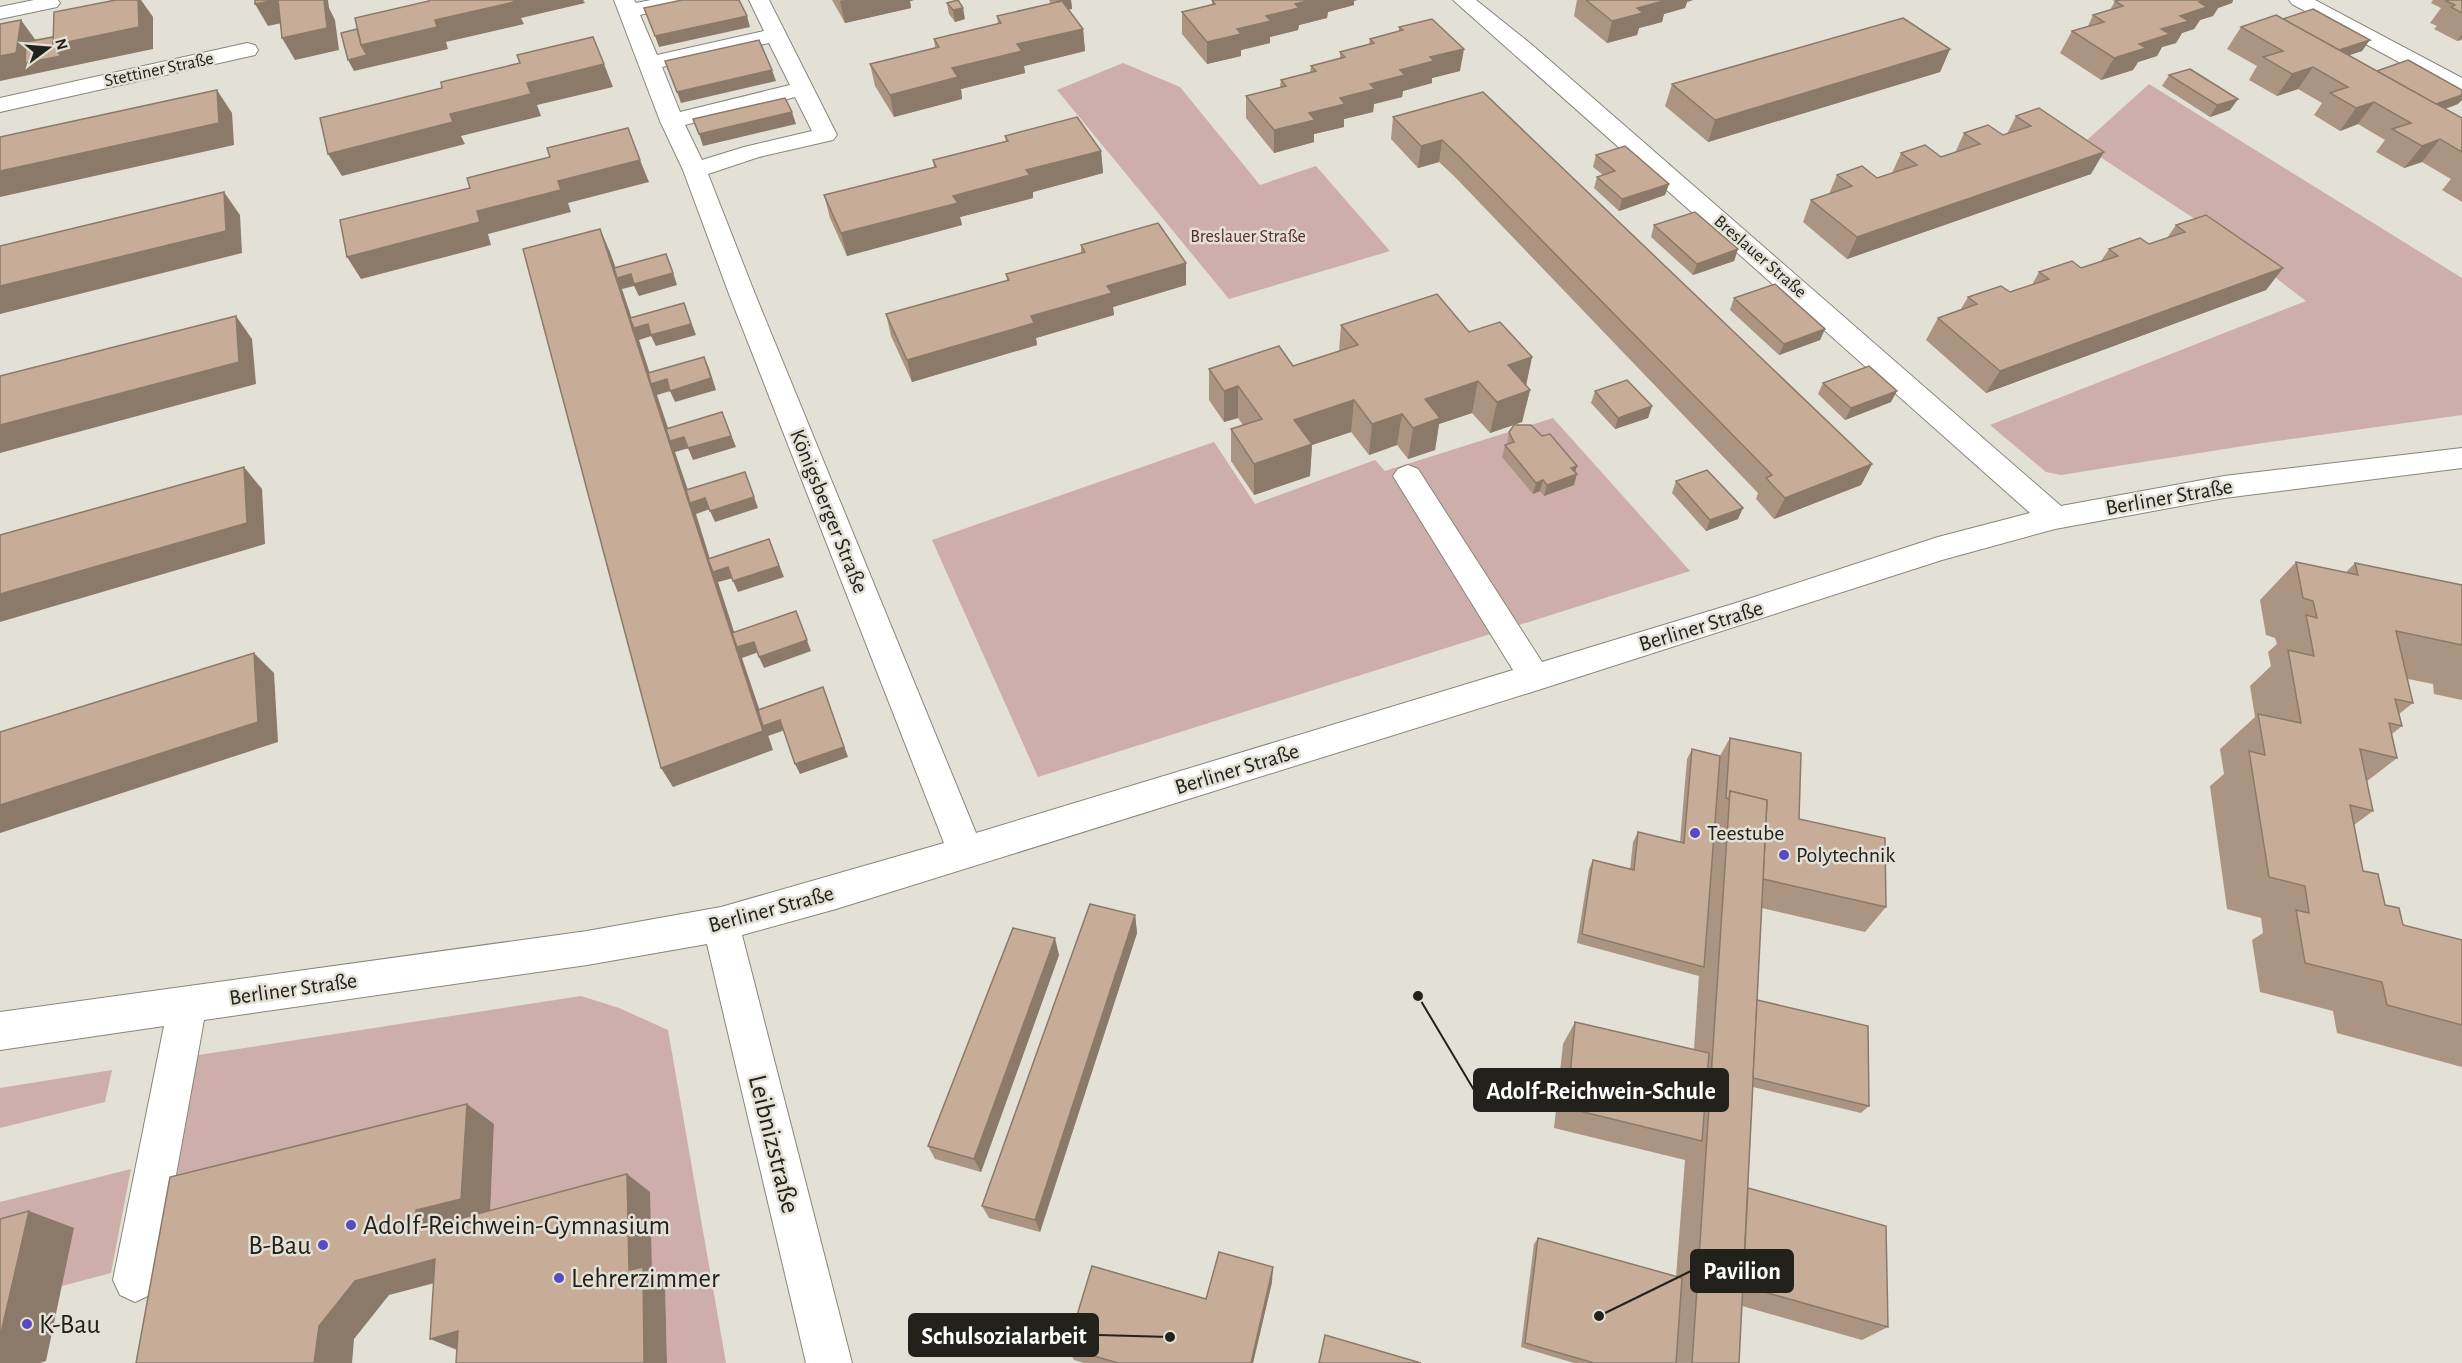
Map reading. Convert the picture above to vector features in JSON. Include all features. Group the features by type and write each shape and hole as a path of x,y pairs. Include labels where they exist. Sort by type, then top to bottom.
{"street":[{"path":"626,6 680,0"},
{"path":"695,170 752,152 825,135 759,0"},
{"name":"Breslauer Straße","path":"1463,0 1523,49 2055,518"},
{"path":"2299,0 2462,87"},
{"path":"0,13 50,3"},
{"name":"Königsberger Straße","path":"626,6 672,121 695,170 742,294 965,851"},
{"path":"650,63 776,35"},
{"name":"Stettiner Straße","path":"0,105 247,50"},
{"path":"672,121 802,89"},
{"name":"Berliner Straße","path":"0,1031 587,948 721,924 1535,678 1938,549 2055,518 2224,487 2462,458"},
{"path":"1408,476 1535,678"},
{"name":"Leibnizstraße","path":"721,924 828,1363"},
{"path":"135,1280 188,1004"}],"green space":[{"name":"Breslauer Straße","path":"1123,63 1180,87 1260,185 1316,166 1390,251 1229,299 1057,90"},
{"path":"2149,84 2462,278 2462,415 2256,444 2061,475 2046,472 1990,425 2306,301 2224,238 2091,151 2086,141"},
{"path":"1553,418 1690,571 1038,777 932,540 1214,442 1255,504 1375,460 1385,471"},
{"path":"581,996 619,1008 668,1030 726,1363 667,1363 665,1282 490,1216 494,1124 157,1267 192,1056"},
{"path":"112,1070 105,1102 0,1128 0,1088"},
{"path":"131,1169 111,1273 62,1286 0,1247 0,1202"}],"building":[{"path":"116,0 138,0 139,27 53,45 54,12"},
{"path":"255,0 275,0 255,4"},
{"path":"278,0 324,0 327,28 282,38"},
{"path":"429,0 513,0 514,2 435,20 437,27 361,45 355,18"},
{"path":"682,0 739,0 747,16 655,36 644,8"},
{"path":"958,0 963,8 953,10 947,3"},
{"path":"1212,0 1311,0 1295,4 1299,8 1266,16 1271,21 1237,29 1241,34 1207,42 1182,12 1215,4"},
{"path":"1586,0 1667,0 1637,8 1643,13 1612,21"},
{"path":"2206,0 2199,2 2207,7 2180,16 2189,21 2161,29 2170,34 2139,44 2146,48 2114,58 2072,31 2104,22 2093,15 2123,6 2115,1"},
{"path":"2462,0 2462,13 2451,7 2455,5 2446,1"},
{"path":"1062,1 1083,29 1017,44 1022,51 952,68 958,77 890,95 870,64 939,47 934,39 1001,23 997,16"},
{"path":"2313,9 2370,40 2339,50 2283,19"},
{"path":"2276,15 2462,118 2462,152 2440,139 2422,146 2392,129 2411,123 2374,102 2356,108 2330,93 2348,87 2313,67 2292,74 2263,57 2283,51 2241,27"},
{"path":"1903,18 1950,49 1715,120 1672,84"},
{"path":"1432,19 1464,49 1430,57 1434,61 1400,70 1405,75 1370,84 1375,89 1340,98 1345,104 1309,113 1315,120 1274,130 1246,96 1286,86 1281,80 1316,71 1311,66 1345,57 1340,52 1374,43 1370,39 1403,30 1399,27"},
{"path":"21,20 16,53 0,56 0,24"},
{"path":"357,29 361,45 367,55 348,60 341,33"},
{"path":"53,37 53,45 61,56 25,63 26,42"},
{"path":"593,37 604,64 527,83 531,94 450,114 453,122 328,154 320,118 442,88 441,82 520,63 517,55"},
{"path":"759,40 772,70 677,92 665,61"},
{"path":"2408,60 2462,90 2462,95 2436,104 2377,71"},
{"path":"2190,69 2238,99 2217,105 2169,75"},
{"path":"217,90 219,123 0,171 0,137"},
{"path":"1483,92 1872,464 1785,498 1766,478 1772,475 1458,155 1442,140 1421,146 1393,117"},
{"path":"785,98 792,112 699,134 693,119"},
{"path":"2039,108 2104,152 1857,237 1811,200 1852,186 1837,175 1862,166 1877,178 1917,165 1901,153 1925,145 1941,157 1980,144 1964,133 1988,125 2003,135 2031,126 2016,116"},
{"path":"1077,117 1101,151 1026,170 1030,175 953,196 958,203 841,233 824,195 936,167 933,160 1008,141 1005,136"},
{"path":"628,128 640,160 558,181 561,190 477,211 480,222 347,257 340,220 470,188 467,178 550,157 547,148"},
{"path":"1625,146 1669,184 1622,199 1597,177 1615,171 1596,155"},
{"path":"224,192 226,231 0,286 0,246"},
{"path":"1695,212 1738,249 1697,264 1654,225"},
{"path":"2206,215 2283,268 2000,371 1938,318 1977,304 1968,297 2001,286 2010,292 2049,279 2039,272 2072,261 2081,268 2118,256 2109,249 2140,238 2149,244 2185,232 2176,225"},
{"path":"1158,223 1186,263 1107,286 1112,293 1031,316 1034,323 907,360 886,314 1009,280 1006,274 1085,252 1081,245"},
{"path":"600,229 763,731 661,768 523,249"},
{"path":"666,254 673,273 634,284 631,274 617,278 614,268"},
{"path":"1775,284 1825,329 1784,344 1734,298"},
{"path":"1437,294 1469,332 1500,322 1532,357 1508,365 1530,390 1497,402 1478,381 1425,399 1440,418 1413,428 1402,414 1372,424 1354,400 1294,420 1312,444 1254,464 1231,429 1262,419 1238,386 1224,391 1209,369 1279,346 1293,366 1358,345 1341,325"},
{"path":"684,303 691,324 651,335 648,324 634,328 630,318"},
{"path":"236,316 239,362 0,425 0,376"},
{"path":"704,357 711,378 670,391 667,379 651,384 648,373"},
{"path":"1869,366 1897,391 1851,408 1823,383"},
{"path":"1627,380 1652,406 1618,418 1595,391"},
{"path":"722,412 731,436 688,448 684,437 670,441 666,429"},
{"path":"1514,425 1531,425 1542,436 1550,434 1577,466 1571,468 1577,474 1547,485 1543,480 1536,483 1505,445 1514,442 1509,432"},
{"path":"244,467 247,523 0,594 0,535"},
{"path":"1707,470 1743,508 1710,520 1676,481"},
{"path":"745,472 754,497 710,511 705,498 690,503 686,490"},
{"path":"769,539 779,566 733,581 728,567 713,572 708,559"},
{"path":"2296,562 2358,575 2355,563 2462,585 2462,645 2396,631 2413,703 2395,699 2402,726 2389,723 2397,758 2360,749 2373,811 2350,805 2363,871 2378,874 2385,905 2399,908 2403,925 2462,940 2462,1025 2387,1005 2382,982 2305,963 2296,910 2309,913 2305,886 2269,877 2249,751 2265,755 2258,714 2301,723 2288,650 2314,656 2306,615 2317,618 2313,601 2303,598"},
{"path":"796,611 807,640 759,657 754,642 737,647 732,633"},
{"path":"254,653 258,722 0,805 0,732"},
{"path":"823,687 844,747 795,764 780,720 763,726 758,710"},
{"path":"1730,738 1801,753 1799,819 1885,838 1886,907 1763,879 1767,800 1730,791 1729,799 1726,798"},
{"path":"1692,749 1720,756 1704,967 1582,934 1593,860 1634,870 1638,832 1684,843"},
{"path":"1730,791 1767,800 1739,1363 1692,1363"},
{"path":"1090,904 1135,915 1035,1220 982,1206"},
{"path":"1013,928 1055,938 974,1159 928,1146"},
{"path":"1757,1000 1868,1026 1869,1106 1753,1078"},
{"path":"1575,1022 1709,1053 1702,1141 1567,1108"},
{"path":"467,1104 461,1199 416,1210 414,1231 627,1174 629,1270 643,1267 644,1363 456,1363 458,1331 430,1339 435,1259 355,1281 319,1326 314,1363 136,1363 170,1177"},
{"path":"1748,1188 1886,1226 1888,1327 1743,1286"},
{"path":"29,1211 0,1337 0,1219"},
{"path":"1538,1238 1682,1278 1676,1363 1594,1363 1525,1343"},
{"path":"1219,1252 1273,1267 1251,1363 1118,1363 1067,1348 1092,1266 1206,1299"},
{"path":"1325,1335 1421,1363 1319,1363"}],"place":[{"name":"Teestube","path":"1695,833"},
{"name":"Polytechnik","path":"1784,855"},
{"name":"Adolf-Reichwein-Schule","path":"1418,996"},
{"name":"Adolf-Reichwein-Gymnasium","path":"351,1225"},
{"name":"B-Bau","path":"323,1245"},
{"name":"Lehrerzimmer","path":"559,1278"},
{"name":"Pavilion","path":"1599,1316"},
{"name":"K-Bau","path":"27,1324"},
{"name":"Schulsozialarbeit","path":"1170,1337"}]}
